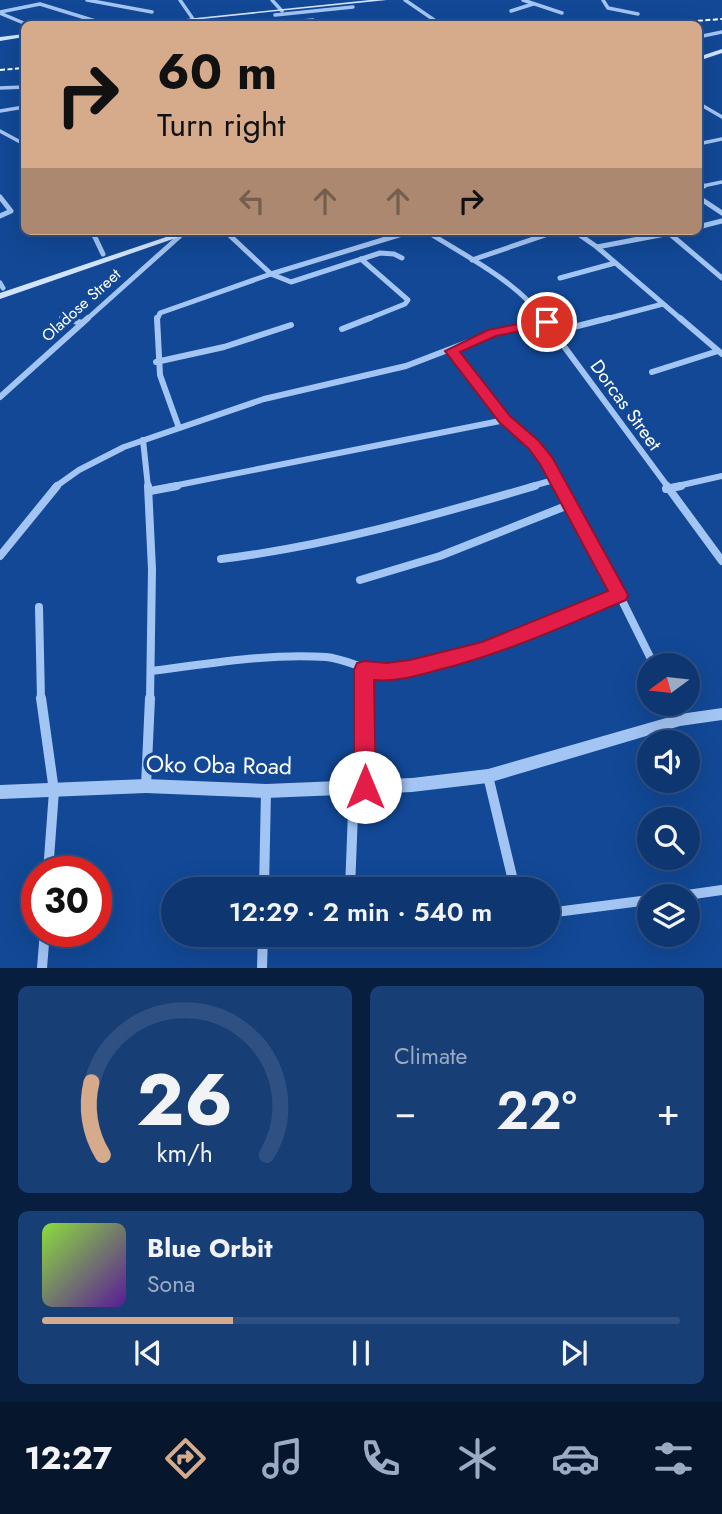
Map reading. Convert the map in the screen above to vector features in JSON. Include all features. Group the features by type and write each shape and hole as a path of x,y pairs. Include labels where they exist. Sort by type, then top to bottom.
{"main road":[{"path":"172,21 387,0"},
{"path":"194,21 387,0"},
{"path":"0,40 21,37"},
{"path":"702,56 722,50"},
{"path":"1,289 168,235"},
{"path":"1,289 169,235"}],"street":[{"path":"87,0 152,12"},
{"path":"180,0 193,19"},
{"path":"272,0 282,11"},
{"path":"405,0 436,21"},
{"path":"523,0 562,13"},
{"path":"603,0 608,8 638,14"},
{"path":"511,12 533,3"},
{"path":"0,13 40,4 95,21"},
{"path":"275,15 353,7"},
{"path":"309,10 312,21"},
{"path":"0,13 21,22"},
{"path":"702,36 722,32"},
{"path":"0,88 21,87"},
{"path":"702,105 722,116"},
{"path":"0,111 21,108"},
{"path":"0,131 21,142"},
{"path":"702,143 722,139"},
{"path":"702,186 722,183"},
{"path":"0,197 10,211 0,216"},
{"path":"702,200 722,213"},
{"path":"702,226 722,221"},
{"path":"94,235 103,254"},
{"name":"Oladose Street","path":"0,397 175,235"},
{"path":"229,235 271,274 291,282 387,253 402,258"},
{"path":"179,428 162,389 156,362 157,318 160,313 271,274 399,235"},
{"name":"Dorcas Street","path":"433,235 520,291 547,322 666,489 722,561"},
{"path":"472,260 545,235"},
{"path":"580,235 720,352"},
{"path":"597,247 664,235"},
{"path":"671,235 722,278"},
{"path":"342,329 405,304 408,300 361,259"},
{"path":"560,278 615,263"},
{"path":"554,332 663,304"},
{"path":"62,318 82,323"},
{"path":"0,556 57,485 79,470 143,440 264,399 406,366 452,351 492,333 547,322"},
{"path":"156,362 224,347 291,325"},
{"path":"452,351 505,419 534,445 557,479 648,653"},
{"path":"652,372 720,352"},
{"path":"150,491 505,419"},
{"path":"143,440 150,491 151,671 146,786"},
{"path":"666,489 722,476"},
{"path":"221,559 287,551 467,506 557,479"},
{"path":"360,580 440,556 571,504"},
{"path":"151,671 234,662 326,657 349,660 364,670 387,672 484,650 619,595"},
{"path":"38,607 40,694 54,791 49,856"},
{"path":"351,877 360,787 364,670"},
{"name":"Oko Oba Road","path":"0,792 146,786 266,791 360,787 488,776 680,720 722,714"},
{"path":"678,716 680,720"},
{"path":"488,776 512,877"},
{"path":"264,877 266,791"},
{"path":"700,893 722,890"},
{"path":"560,911 637,902"},
{"path":"43,968 44,947"},
{"path":"262,968 263,947"}],"railway":[{"path":"694,21 722,19"},
{"path":"0,70 21,68"}],"route":[{"path":"365,787 364,670 387,672 484,650 619,595 546,461 534,445 505,419 452,351 492,333 547,322"}]}
